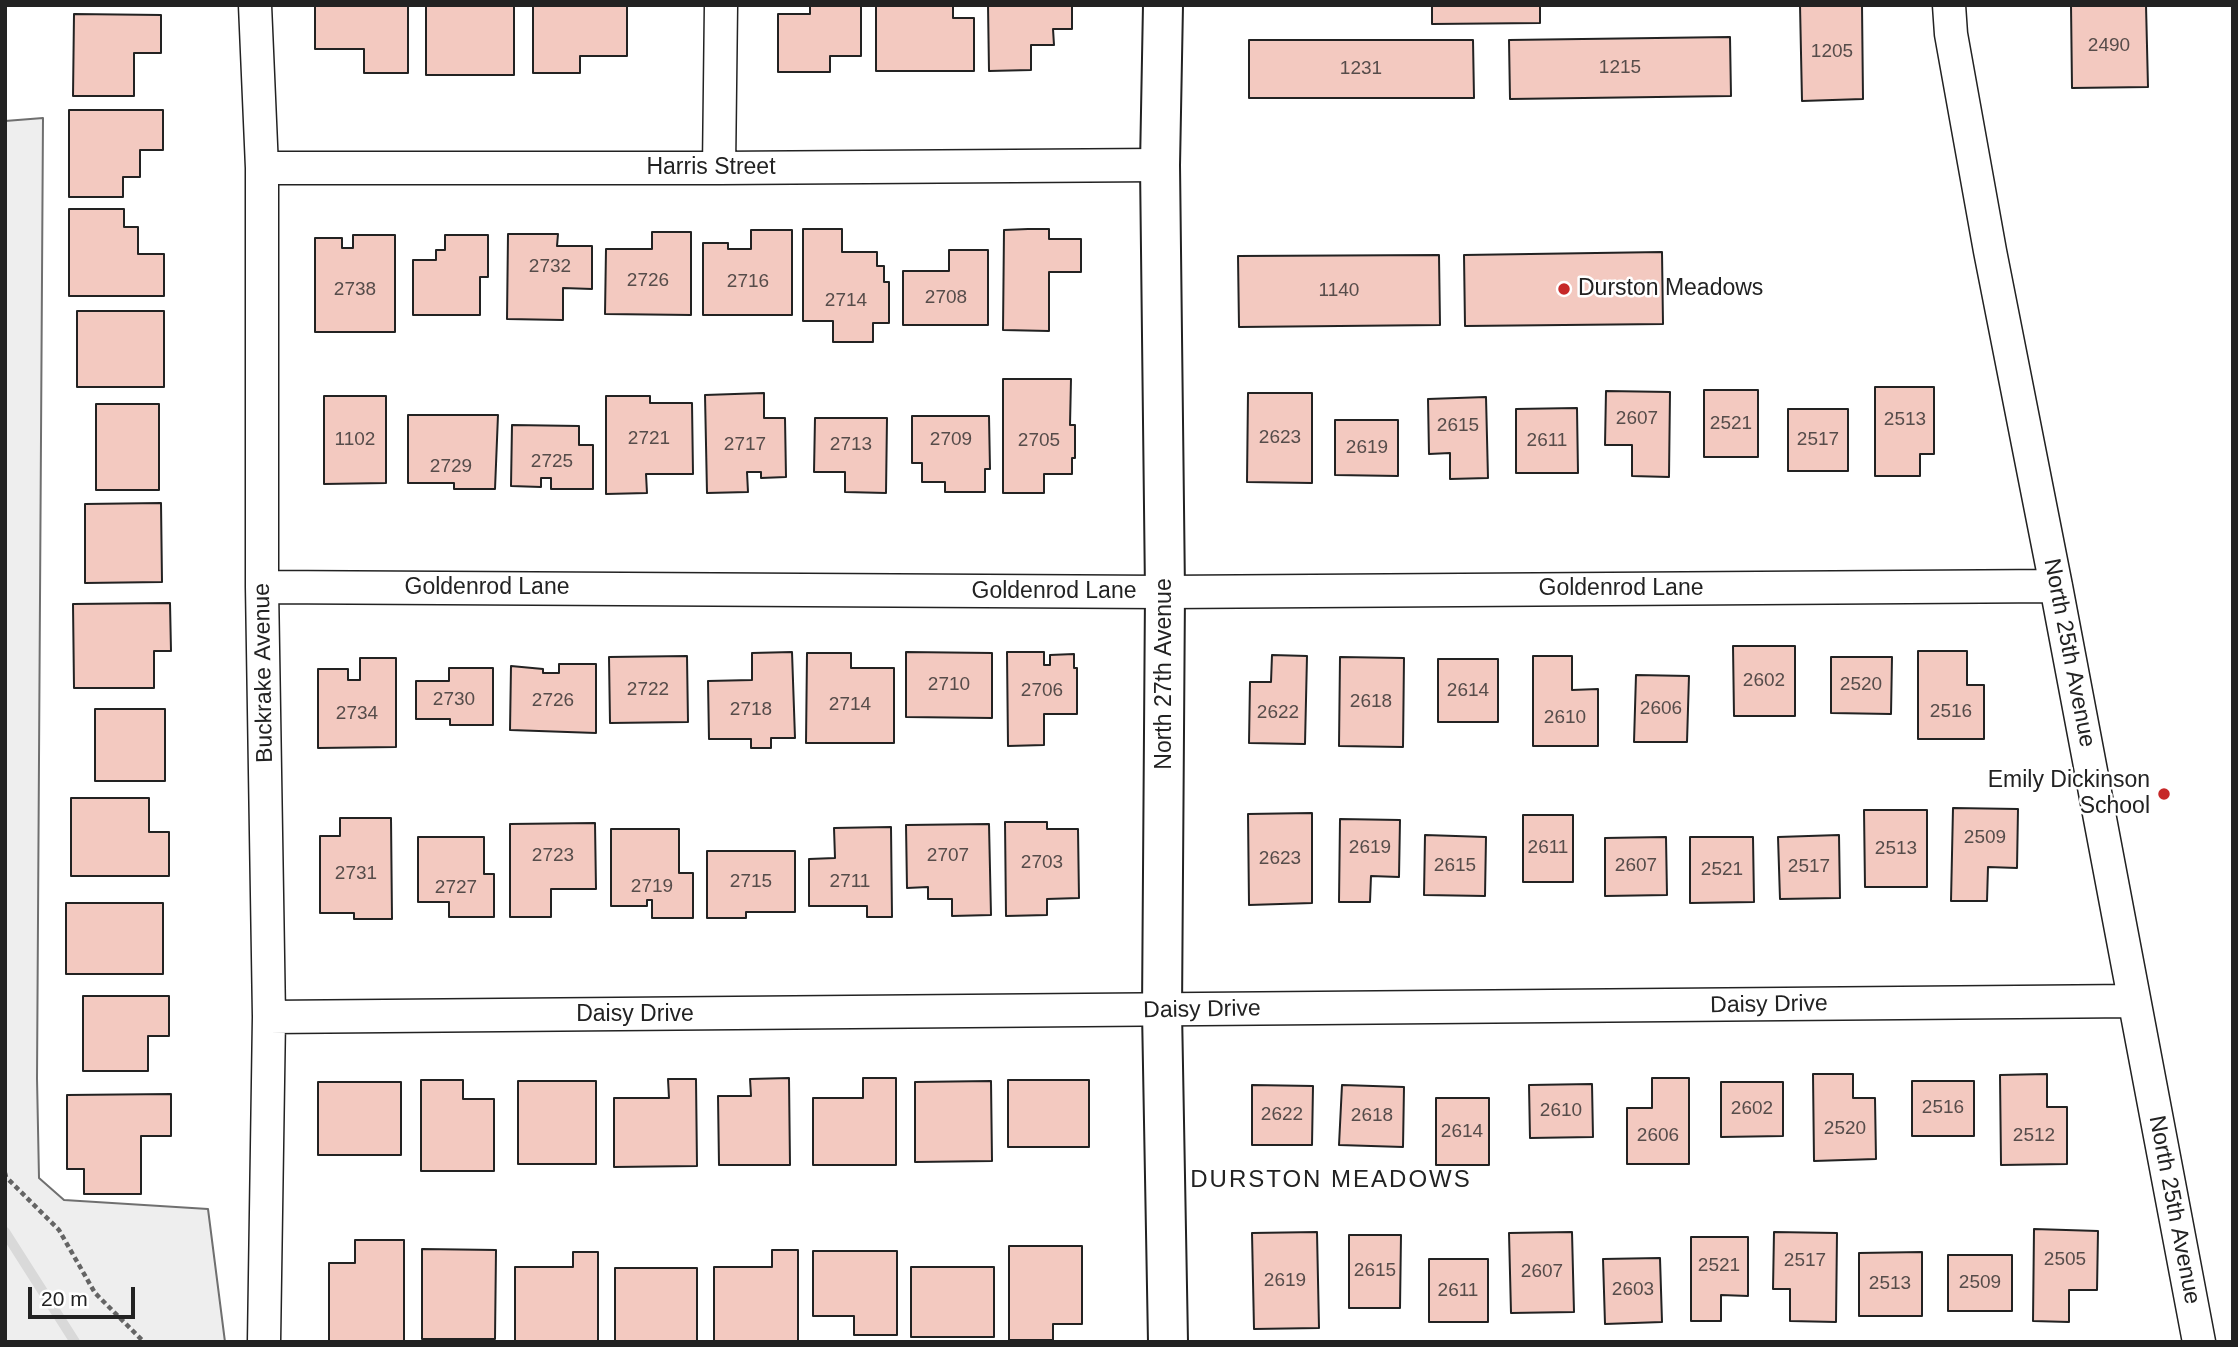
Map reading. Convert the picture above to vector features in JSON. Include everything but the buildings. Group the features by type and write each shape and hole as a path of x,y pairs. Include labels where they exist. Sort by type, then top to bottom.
{"street":[{"name":"Buckrake Avenue","path":"255,5 262,168 262,587 269,1017 264,1342"},
{"path":"719,168 721,5"},
{"name":"North 27th Avenue","path":"1163,5 1160,165 1166,592 1162,1011 1168,1342"},
{"name":"North 25th Avenue","path":"1949,5 1951,34 1987,239 2056,586 2199,1342"},
{"name":"Harris Street","path":"262,168 1160,165"},
{"name":"Goldenrod Lane","path":"262,587 1166,592 2056,586"},
{"name":"Daisy Drive","path":"269,1017 2134,1001"}],"path":[{"path":"5,1173 59,1230 94,1293 144,1342"}],"shaded area":[{"path":"43,118 37,1078 39,1178 64,1200 208,1209 225,1342 5,1342 5,121"}],"waterway":[{"path":"5,1232 75,1342"}],"place":[{"name":"Durston Meadows","path":"1564,289"},
{"name":"Emily Dickinson School","path":"2164,794"}],"district":[{"name":"DURSTON MEADOWS","path":"1331,1180"}]}
